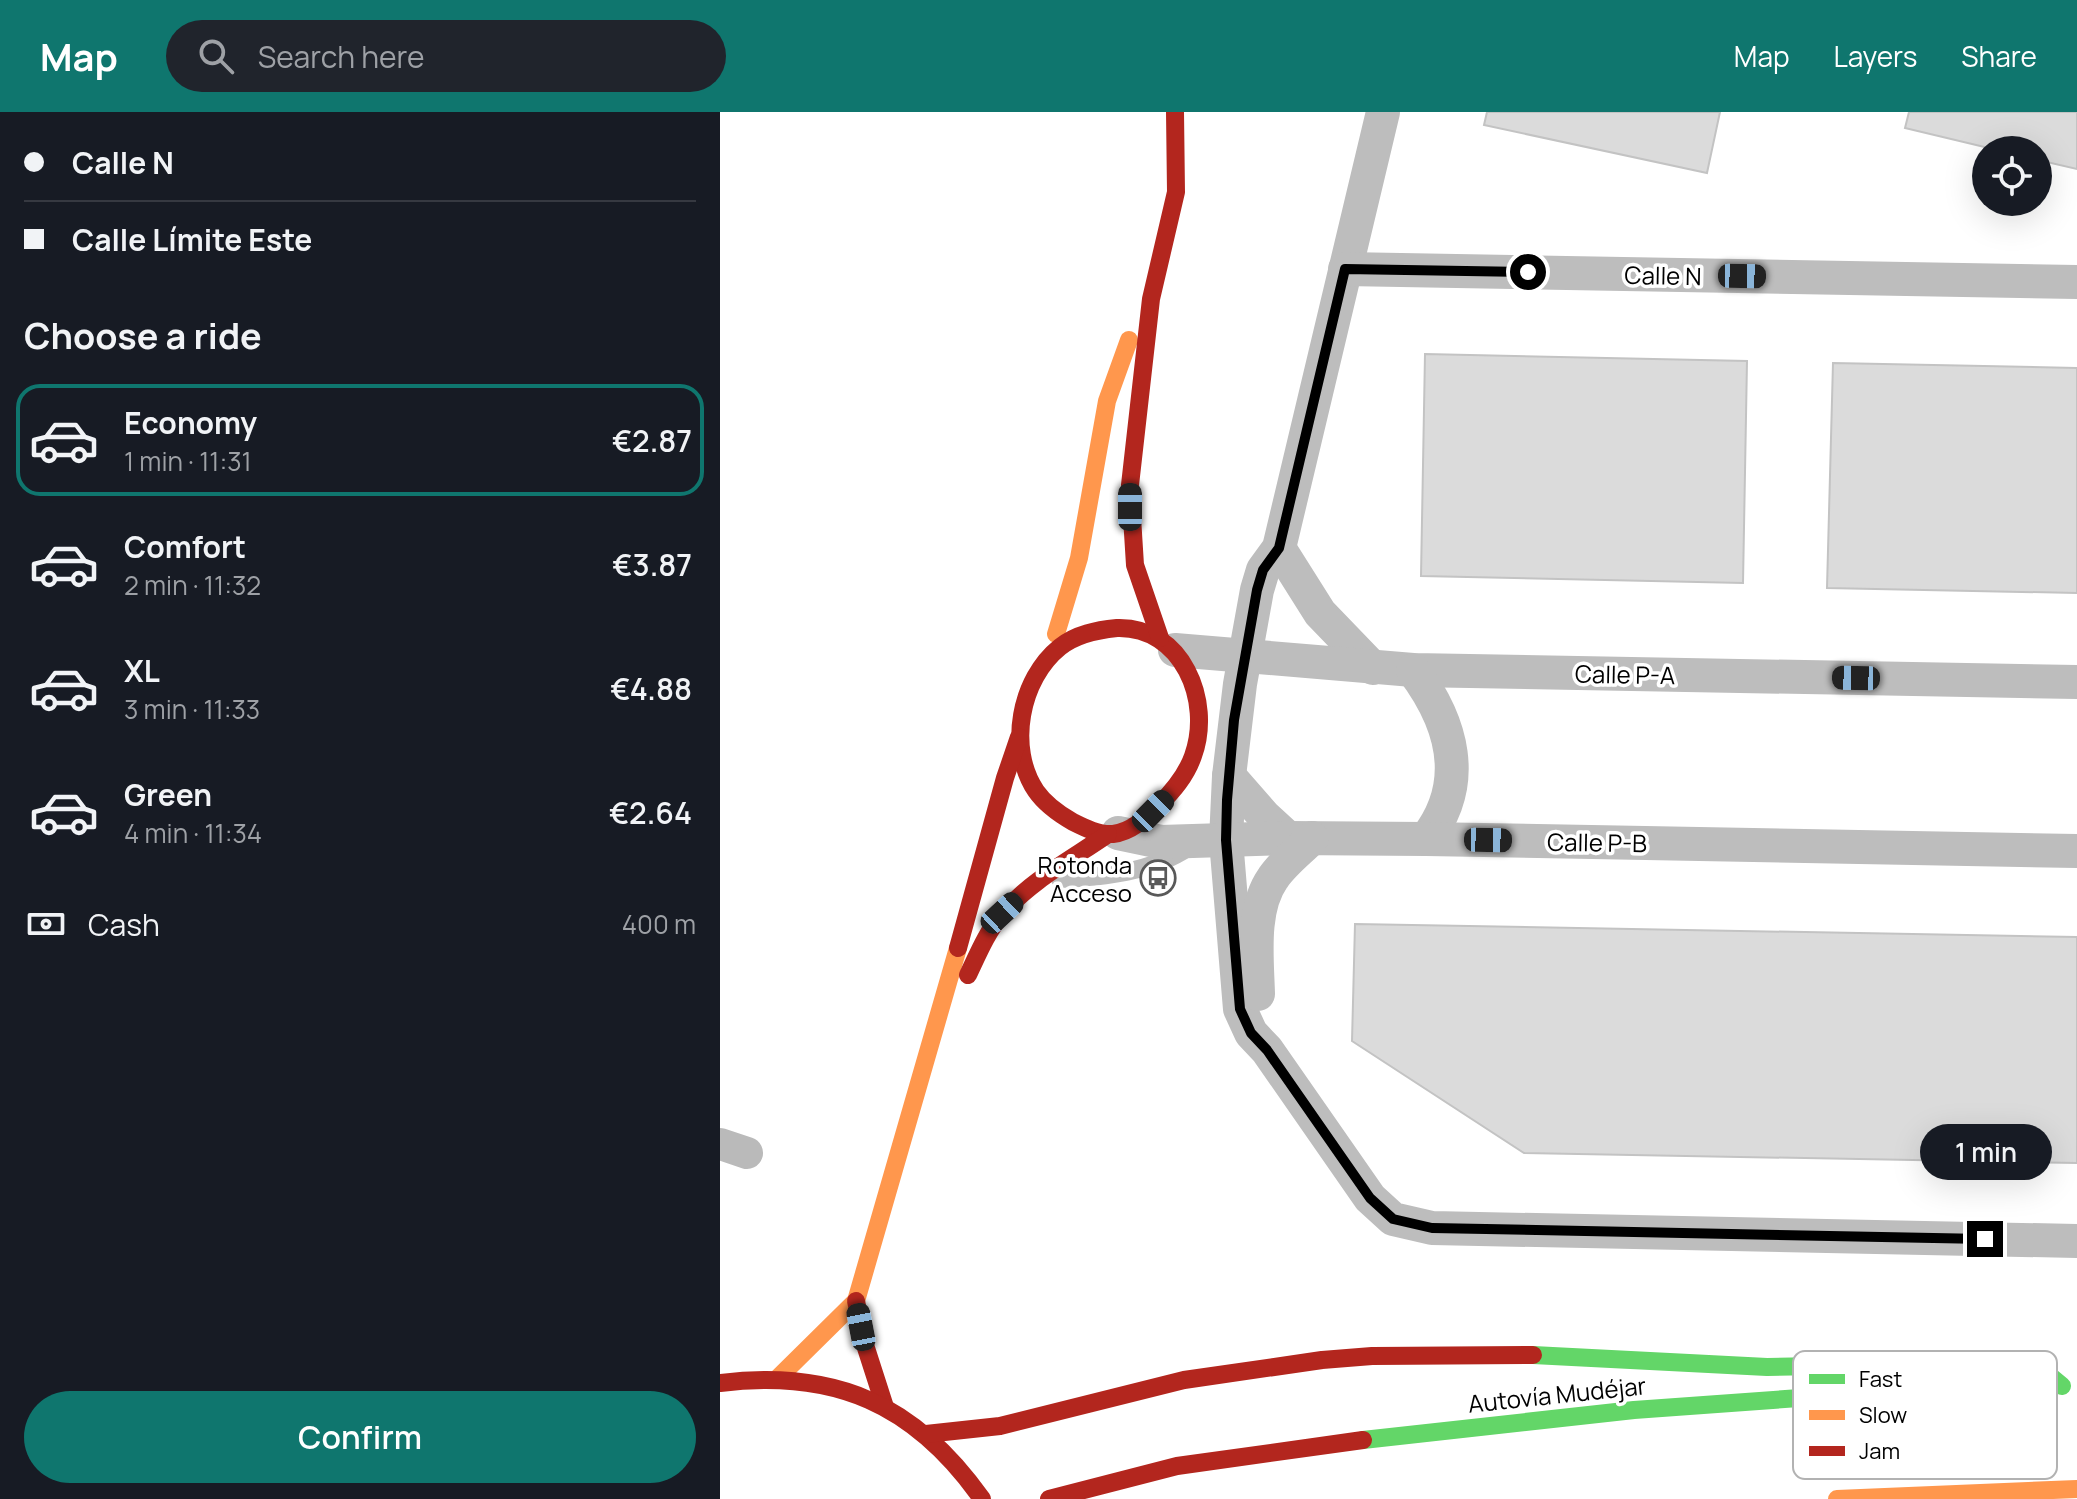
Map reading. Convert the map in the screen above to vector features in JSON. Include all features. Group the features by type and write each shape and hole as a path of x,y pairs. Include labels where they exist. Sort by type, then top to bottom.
{"main road":[{"path":"927,1060 987,937 1002,913 1029,888 1113,833 1144,818 1178,784 1195,752 1199,718 1195,688 1185,664 1168,644 1139,581 1131,529 1133,451 1151,299 1176,192 1175,112"},
{"path":"885,1407 866,1348 856,1301 1019,737 1024,707 1052,645 1079,558 1107,401 1127,343 1151,299"},
{"path":"1052,645 1108,629 1136,628 1168,644"},
{"path":"1019,737 1030,781 1047,804 1079,825 1113,833"},
{"path":"778,1378 856,1301"},
{"path":"926,1434 1000,1426 1184,1380 1372,1356 1502,1353 1793,1367"},
{"path":"720,1383 778,1378 833,1387 885,1407 926,1434 945,1451 982,1499"},
{"name":"Autovía Mudéjar","path":"1049,1499 1177,1466 1417,1433 1648,1409 1793,1399"},
{"path":"1837,1499 2077,1489"}],"street":[{"path":"1383,112 1279,548 1263,570 1257,590 1229,776 1212,840 1237,996 1245,1024 1267,1050 1370,1198 1393,1219 1409,1225 1447,1229 2077,1241"},
{"name":"Calle N","path":"1345,269 2077,282"},
{"path":"1279,548 1320,613 1373,668"},
{"name":"Calle P-A","path":"1168,644 1245,657 1413,670 2077,682"},
{"path":"1413,670 1441,712 1452,757 1451,782 1445,805 1439,822 1426,839"},
{"path":"1229,776 1264,816 1300,838 1265,896 1257,953 1259,1009 1267,1050"},
{"name":"Calle P-B","path":"1113,833 1152,841 1426,839 2077,851"}],"lane":[{"path":"1043,880 1079,878 1148,867 1212,840"}],"building":[{"path":"1487,112 1720,112 1707,173 1484,125"},
{"path":"1909,112 2077,112 2077,169 2052,163 2052,136 1972,136 1972,144 1905,128"},
{"path":"1425,354 1747,361 1743,583 1421,576"},
{"path":"1833,363 2077,368 2077,593 1827,588"},
{"path":"1355,924 2077,937 2077,1163 1524,1153 1352,1041"}],"waterway":[{"path":"720,1144 747,1153"}],"traffic: fast":[{"path":"1533,1355 1793,1367"},
{"path":"2057,1382 2062,1386"},
{"path":"1363,1440 1634,1410 1793,1398"}],"traffic: slow":[{"path":"1056,634 1079,558 1107,401 1129,340"},
{"path":"778,1378 856,1301 958,948"},
{"path":"1837,1499 2077,1489"}],"traffic: jam":[{"path":"1160,638 1135,565 1130,485 1151,299 1176,192 1175,112"},
{"path":"1117,628 1140,631 1159,639 1175,653 1187,671 1199,713 1193,756 1183,777 1138,824 1120,833 1108,834 1073,822 1040,796 1027,774 1020,735 1027,695 1046,661 1073,639 1094,631 1117,628"},
{"path":"958,948 1019,737"},
{"path":"968,975 992,928 1013,902 1038,881 1108,834"},
{"path":"856,1301 866,1348 885,1407"},
{"path":"926,1434 1000,1426 1184,1380 1322,1360 1372,1356 1533,1355"},
{"path":"720,1383 762,1380 800,1382 869,1400 900,1417 929,1439 982,1499"},
{"path":"1049,1499 1177,1466 1363,1440"}],"place":[{"name":"Rotonda Acceso","path":"1158,878"}],"route":[{"path":"1528,272 1345,269 1279,548 1263,570 1257,590 1234,720 1226,840 1237,996 1245,1024 1267,1050 1370,1198 1393,1219 1409,1225 1432,1228 1985,1239"}]}
